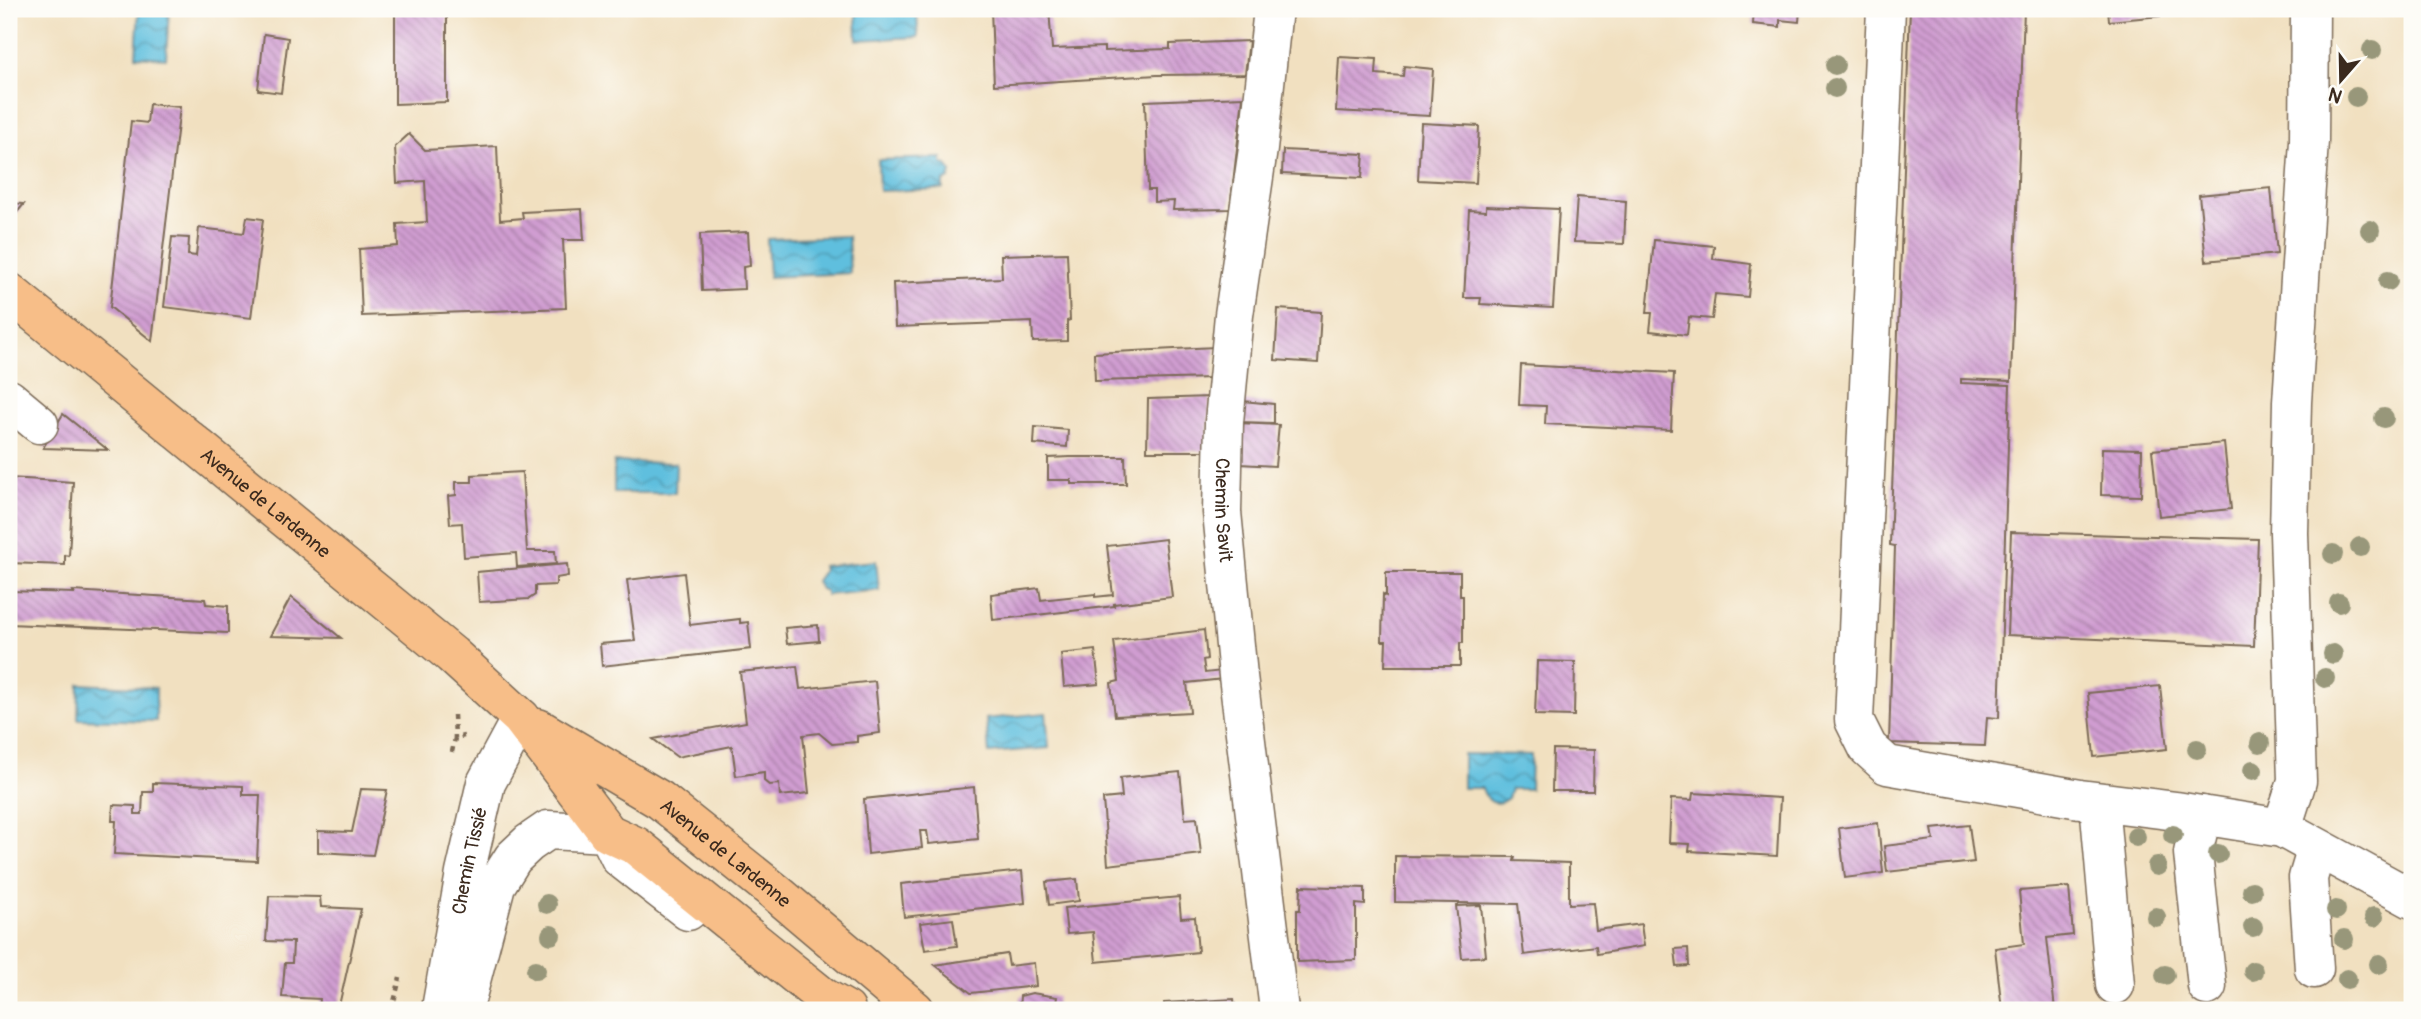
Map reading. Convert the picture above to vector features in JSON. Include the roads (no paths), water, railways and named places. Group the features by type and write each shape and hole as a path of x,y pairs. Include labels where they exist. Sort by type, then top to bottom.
{"main road":[{"name":"Avenue de Lardenne","path":"9,292 452,655 521,718 608,833 636,846 823,997 846,1010"},
{"name":"Avenue de Lardenne","path":"521,718 660,800 774,891 915,1010"}],"street":[{"name":"Chemin Savit","path":"1273,9 1258,149 1233,328 1224,422 1222,512 1238,676 1279,1010"},
{"path":"1886,9 1854,720 1868,748 1887,765 2099,802 2282,828 2412,900"},
{"path":"2282,828 2297,782 2289,533 2292,402 2309,141 2310,9"},
{"path":"9,399 39,424"},
{"name":"Chemin Tissié","path":"440,1010 465,873 486,783 521,718"},
{"path":"2099,802 2115,985"},
{"path":"2202,815 2193,853 2207,985"},
{"name":"Chemin Tissié","path":"449,1010 466,1000 496,885 513,858 548,830 608,833"},
{"name":"Avenue de Lardenne","path":"608,833 620,858 811,1010"},
{"path":"2314,969 2308,878 2317,848"}],"water":[{"path":"139,9 169,9 166,58 136,56"},
{"path":"856,9 917,9 918,37 857,40"},
{"path":"942,158 942,164 947,165 951,172 949,179 943,182 943,189 879,191 878,160"},
{"path":"848,236 850,273 769,277 767,239"},
{"path":"614,462 676,463 675,493 614,493"},
{"path":"876,561 879,590 826,595 826,591 821,589 816,581 823,571 822,566"},
{"path":"79,684 156,688 156,721 78,719"},
{"path":"1046,713 1049,748 989,753 986,719"},
{"path":"1463,754 1531,755 1530,789 1511,789 1508,798 1495,803 1489,800 1482,788 1463,788"}]}
